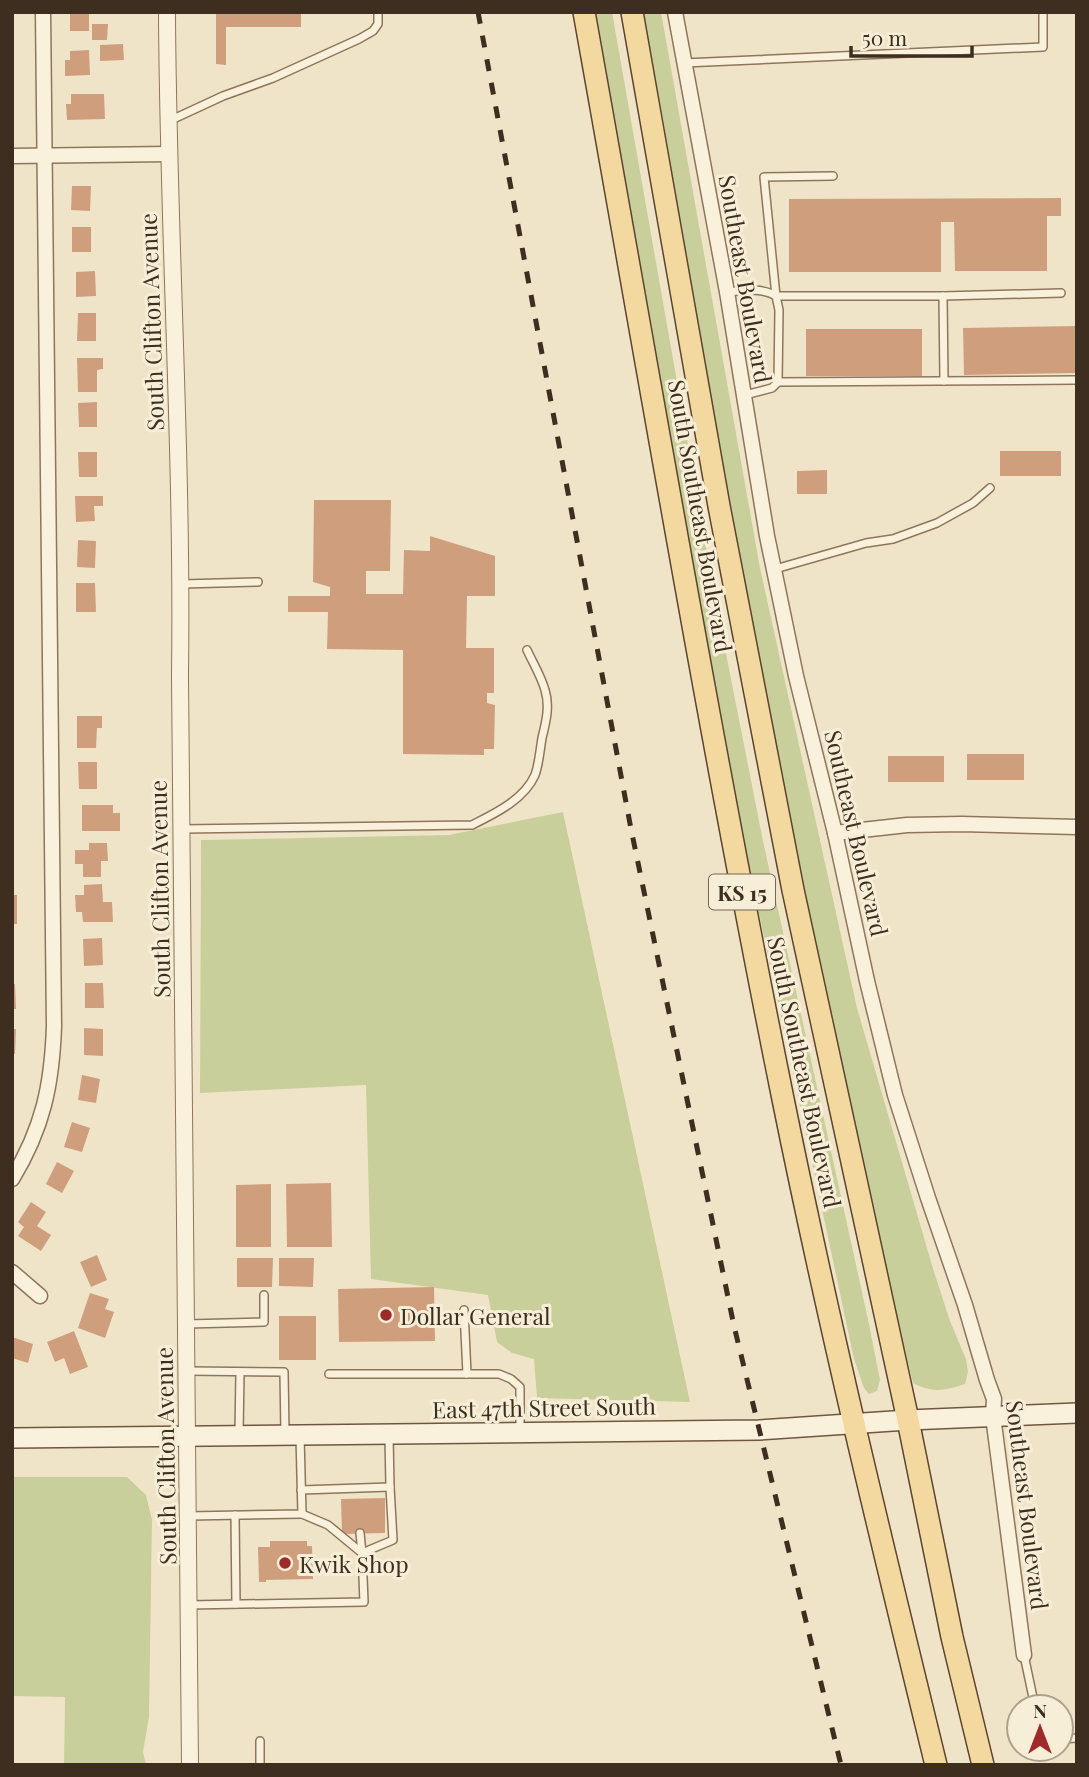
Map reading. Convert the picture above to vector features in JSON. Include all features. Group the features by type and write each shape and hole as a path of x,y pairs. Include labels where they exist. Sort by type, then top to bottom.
{"main road":[{"name":"South Southeast Boulevard","path":"584,12 738,873 784,1105 853,1423 936,1765"},
{"name":"South Southeast Boulevard","path":"632,12 719,506 793,890 908,1420 952,1637 983,1765"},
{"name":"East 47th Street South","path":"12,1438 760,1430 1077,1413"}],"street":[{"path":"12,1179 30,1147 45,1107 54,1038 43,12"},
{"name":"South Clifton Avenue","path":"167,12 181,584 190,1765"},
{"name":"Southeast Boulevard","path":"675,12 727,292 774,570 796,676 895,1095 994,1399 993,1416 1024,1655"},
{"path":"12,156 169,154"},
{"path":"835,833 920,824 1077,827"},
{"path":"12,1272 40,1296"}],"lane":[{"path":"168,121 359,39 373,31 378,24 378,12"},
{"path":"684,63 1043,47 1043,12"},
{"path":"744,395 772,388 778,382 779,310 764,177 833,176"},
{"path":"727,292 758,291 770,292 776,296 1061,293"},
{"path":"943,296 944,381"},
{"path":"778,382 1075,380"},
{"path":"774,570 866,543 893,538 937,523 973,503 990,488"},
{"path":"181,584 258,582"},
{"path":"181,829 472,825 493,815 520,796 534,776 540,751 547,699 527,650"},
{"path":"186,1324 264,1322 264,1295"},
{"path":"464,1310 467,1374"},
{"path":"187,1371 284,1372 302,1514"},
{"path":"239,1436 240,1372"},
{"path":"329,1374 499,1374 520,1387 520,1432"},
{"path":"362,1553 393,1539 389,1434"},
{"path":"301,1490 390,1487"},
{"path":"360,1488 360,1499"},
{"path":"188,1516 302,1514 328,1525 362,1553"},
{"path":"235,1515 236,1604"},
{"path":"189,1605 364,1602 360,1533"},
{"path":"1024,1655 1032,1693"},
{"path":"260,1741 260,1765"}],"green space":[{"path":"594,12 612,12 715,598 763,841 880,1380 877,1391 869,1394 864,1388 854,1359 750,871 703,632"},
{"path":"642,12 661,12 760,568 857,1008 934,1272 966,1359 968,1372 965,1384 951,1388 932,1390 913,1383 882,1258 780,776 711,407 663,118"},
{"path":"563,812 690,1402 537,1398 534,1359 512,1353 497,1342 488,1295 371,1279 366,1085 200,1093 201,840 449,835"},
{"path":"12,1477 127,1477 146,1495 152,1520 149,1717 143,1752 146,1765 64,1765 65,1697 12,1696"}],"building":[{"path":"70,12 89,12 89,31 70,31"},
{"path":"216,12 301,12 301,27 226,27 226,65 216,64"},
{"path":"92,24 108,24 107,40 92,40"},
{"path":"123,44 124,60 100,61 100,45"},
{"path":"89,50 90,75 65,76 65,60 70,60 70,51"},
{"path":"71,94 104,94 105,119 67,120 66,104 71,104"},
{"path":"72,186 91,186 90,211 71,210"},
{"path":"1061,198 1061,216 1047,216 1047,271 955,271 954,222 941,222 941,272 789,272 789,199"},
{"path":"72,227 91,227 91,252 72,252"},
{"path":"95,271 96,296 76,297 76,272"},
{"path":"78,313 96,313 96,341 77,341"},
{"path":"1076,326 1077,373 964,375 963,328"},
{"path":"806,329 922,329 922,376 806,376"},
{"path":"77,358 103,358 103,369 97,370 97,392 78,392"},
{"path":"97,402 97,427 79,427 78,403"},
{"path":"1000,451 1061,451 1061,476 1000,476"},
{"path":"78,452 97,452 97,477 79,477"},
{"path":"827,470 827,494 797,494 797,471"},
{"path":"75,496 103,496 103,506 94,506 95,521 76,522"},
{"path":"314,500 391,500 390,571 366,571 366,594 403,594 404,550 430,551 430,536 495,556 495,596 467,596 466,648 494,648 494,693 487,693 487,703 495,705 494,749 484,749 484,755 403,754 403,650 327,649 328,612 288,612 288,596 330,596 330,587 313,582"},
{"path":"78,540 96,541 95,568 77,567"},
{"path":"76,583 95,583 96,612 76,612"},
{"path":"77,716 102,716 102,728 97,728 96,748 77,748"},
{"path":"967,754 1024,754 1024,780 967,780"},
{"path":"888,756 944,756 944,782 888,782"},
{"path":"78,762 97,762 97,789 79,789"},
{"path":"82,805 113,805 113,813 120,813 120,831 82,831"},
{"path":"89,843 107,843 108,861 101,861 101,877 83,877 83,864 75,864 75,850 89,850"},
{"path":"102,884 103,902 112,902 113,922 83,922 82,912 76,912 75,895 84,895 84,885"},
{"path":"12,895 17,895 17,924 12,924"},
{"path":"102,938 103,965 84,966 83,939"},
{"path":"85,983 103,983 104,1008 85,1008"},
{"path":"12,984 15,984 16,1009 12,1009"},
{"path":"84,1028 103,1029 103,1056 84,1055"},
{"path":"12,1029 16,1029 15,1054 12,1054"},
{"path":"82,1075 100,1079 96,1103 78,1100"},
{"path":"72,1122 90,1128 82,1152 64,1147"},
{"path":"57,1162 74,1171 62,1193 46,1184"},
{"path":"331,1183 332,1247 287,1247 286,1184"},
{"path":"271,1184 271,1247 236,1247 236,1185"},
{"path":"31,1202 46,1212 37,1226 51,1235 41,1251 18,1236 24,1227 18,1222"},
{"path":"97,1255 107,1280 91,1287 80,1262"},
{"path":"237,1258 273,1258 272,1287 237,1287"},
{"path":"279,1258 314,1258 313,1287 279,1286"},
{"name":"Dollar General","path":"434,1287 435,1341 339,1342 338,1289"},
{"path":"90,1293 109,1299 105,1309 114,1312 105,1338 78,1328"},
{"path":"279,1316 316,1316 316,1360 279,1360"},
{"path":"74,1331 88,1367 70,1374 64,1358 55,1362 47,1342"},
{"path":"12,1337 33,1344 28,1363 12,1358"},
{"name":"Kwik Shop","path":"385,1498 385,1533 342,1534 341,1499"},
{"name":"Kwik Shop","path":"270,1541 307,1541 307,1546 312,1546 313,1579 259,1582 258,1547 270,1547"}],"railway":[{"path":"478,12 631,829 734,1326 841,1765"}],"place":[{"name":"Dollar General","path":"386,1315"},
{"name":"Kwik Shop","path":"285,1563"}]}
